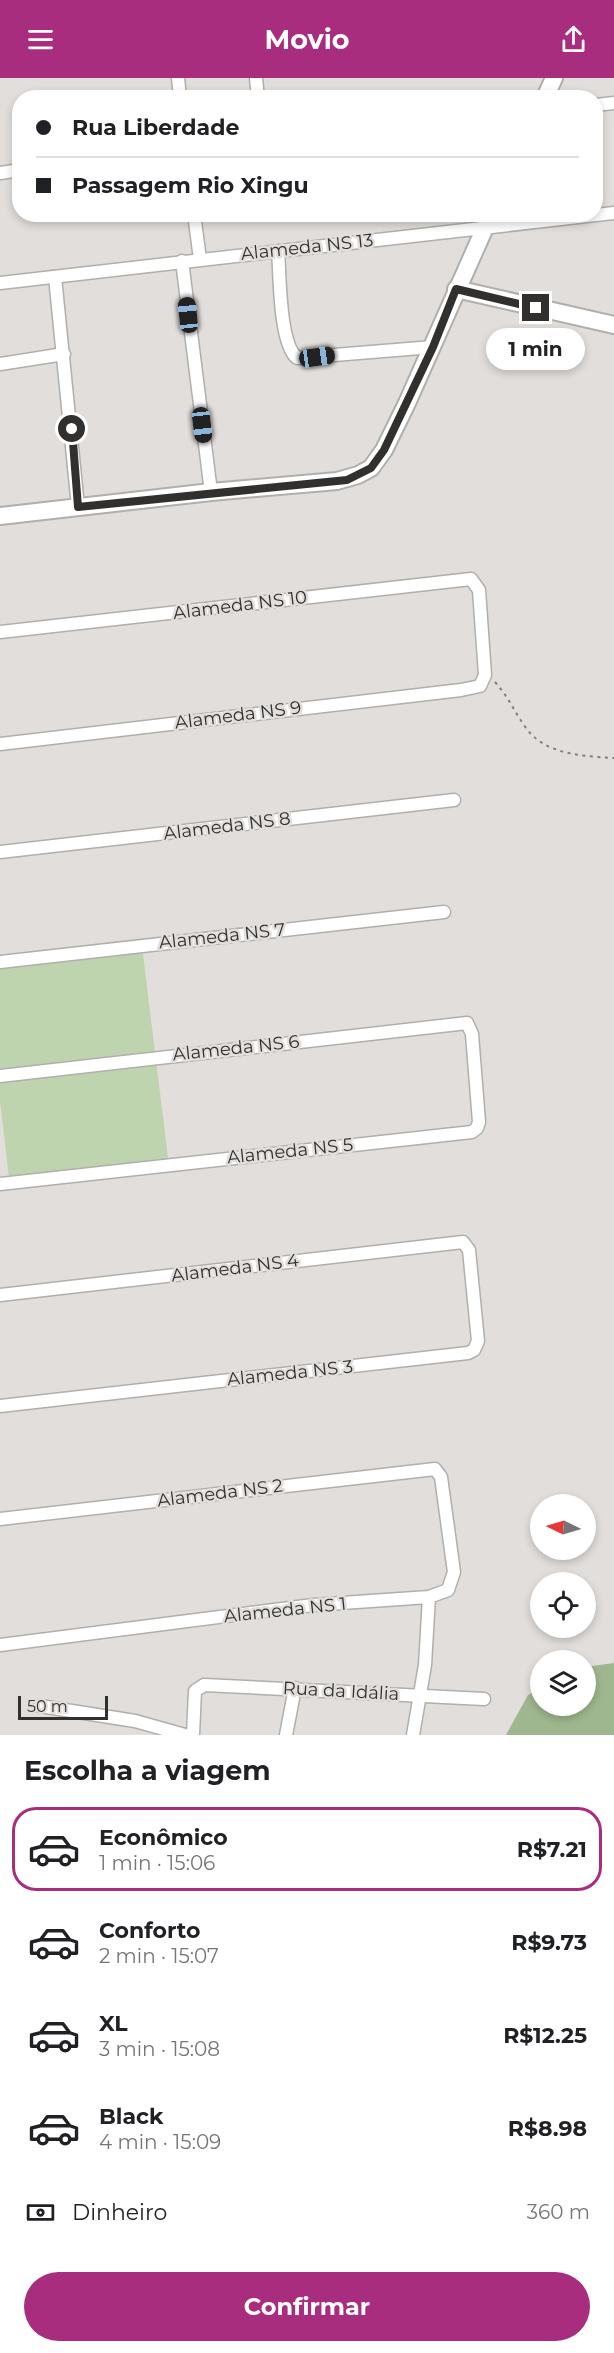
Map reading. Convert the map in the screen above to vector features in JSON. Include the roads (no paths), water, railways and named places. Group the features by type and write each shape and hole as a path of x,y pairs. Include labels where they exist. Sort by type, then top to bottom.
{"main road":[{"path":"0,516 211,492 347,480 371,468 384,450 433,347 456,289 487,222"},
{"path":"456,289 614,325"}],"street":[{"path":"195,222 200,259"},
{"name":"Alameda NS 13","path":"0,282 278,250 474,222"},
{"path":"278,250 285,331 290,350 297,358 433,347"},
{"path":"182,261 211,492"},
{"path":"55,277 78,507"},
{"path":"0,364 64,354"},
{"name":"Alameda NS 10","path":"0,632 467,579 475,581 477,585 484,681 476,687"},
{"name":"Alameda NS 9","path":"0,744 476,687"},
{"name":"Alameda NS 8","path":"0,852 454,800"},
{"name":"Alameda NS 7","path":"0,963 142,944 444,912"},
{"name":"Alameda NS 6","path":"0,1076 453,1024 467,1023 471,1027"},
{"name":"Alameda NS 5","path":"0,1184 474,1131 479,1122 471,1027"},
{"name":"Alameda NS 4","path":"0,1295 461,1242 468,1246"},
{"name":"Alameda NS 3","path":"0,1406 468,1353 474,1350 478,1341 468,1246"},
{"name":"Alameda NS 2","path":"0,1519 432,1469 438,1471"},
{"name":"Alameda NS 1","path":"0,1645 313,1605 429,1597 445,1593 453,1580 441,1477 438,1471"},
{"path":"413,1735 421,1695 429,1597"},
{"name":"Rua da Idália","path":"193,1735 195,1694 198,1687 295,1689 484,1699"},
{"path":"285,1735 295,1689"},
{"path":"40,1706 135,1721 185,1735"}]}
